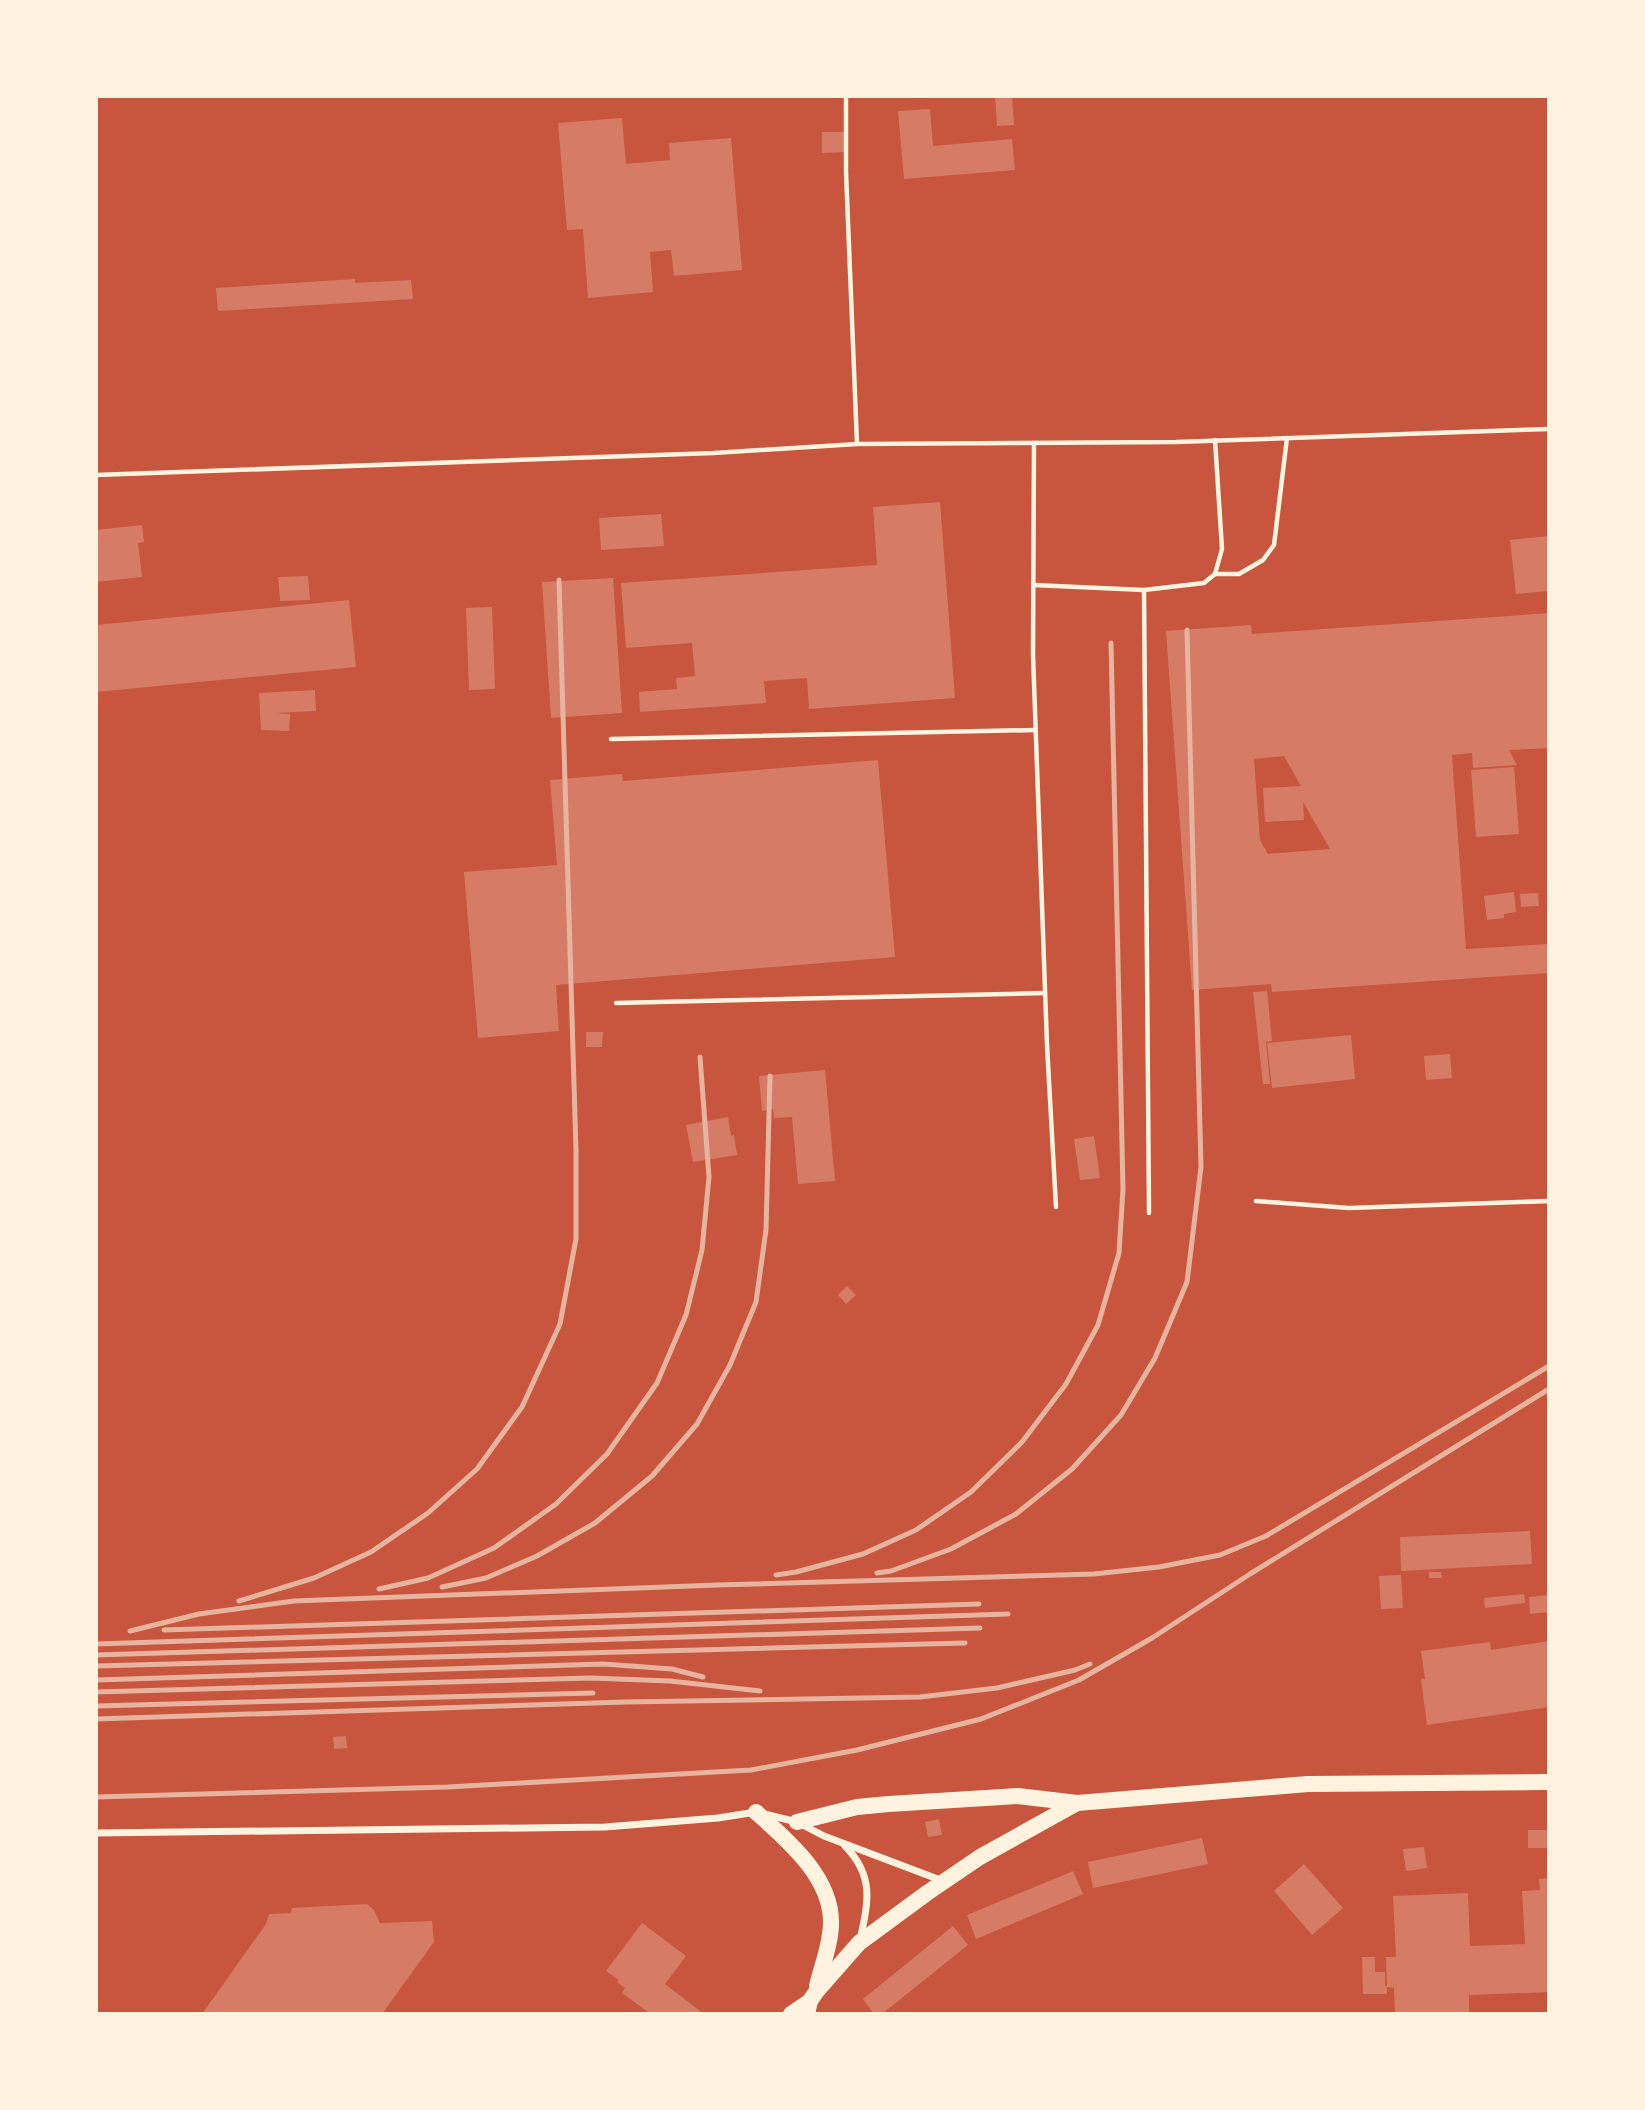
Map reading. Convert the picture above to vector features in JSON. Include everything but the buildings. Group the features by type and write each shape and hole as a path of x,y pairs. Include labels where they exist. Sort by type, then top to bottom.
{"main road":[{"path":"797,1822 857,1807 1018,1796 1077,1803 1308,1784 1549,1782"},
{"path":"791,2014 811,2002 859,1943 980,1857 1077,1803"},
{"path":"756,1812 795,1846 827,1892 832,1921 830,1942 811,2002"}],"street":[{"path":"96,1833 605,1827 718,1818 756,1812 797,1822 842,1844 944,1882"},
{"path":"842,1844 856,1857 867,1891 867,1908 859,1943"}],"lane":[{"path":"846,96 846,172 857,444"},
{"path":"96,475 714,453 857,444 1215,440 1549,429"},
{"path":"1215,574 1239,574 1263,560 1274,545 1287,438"},
{"path":"1033,585 1144,590 1204,583 1215,574 1222,549 1215,440"},
{"path":"1034,443 1035,730 1056,1207"},
{"path":"1144,590 1149,1213"},
{"path":"611,739 1035,730"},
{"path":"616,1003 1045,993"},
{"path":"1256,1201 1349,1208 1549,1201"}],"railway":[{"path":"239,1601 314,1578 371,1552 428,1513 477,1469 522,1407 560,1324 576,1239 576,1151 559,580"},
{"path":"877,1573 891,1571 951,1549 1016,1514 1072,1469 1121,1415 1155,1358 1187,1282 1201,1167 1187,630"},
{"path":"776,1575 863,1554 916,1530 971,1492 1022,1442 1066,1384 1098,1325 1119,1253 1123,1189 1111,643"},
{"path":"379,1589 428,1578 494,1548 556,1504 607,1454 657,1383 686,1315 702,1250 709,1177 700,1057"},
{"path":"442,1587 486,1578 537,1556 595,1523 652,1476 697,1424 730,1365 756,1302 766,1230 770,1076"},
{"path":"130,1631 199,1614 294,1601 1094,1574 1159,1567 1220,1555 1266,1536 1549,1366"},
{"path":"96,1797 448,1787 751,1770 857,1750 981,1719 1079,1680 1152,1638 1250,1574 1549,1389"},
{"path":"164,1630 979,1604"},
{"path":"96,1644 1008,1614"},
{"path":"96,1655 980,1628"},
{"path":"96,1666 965,1643"},
{"path":"96,1680 603,1664 672,1669 703,1677"},
{"path":"96,1719 625,1702 920,1697 997,1688 1090,1664"},
{"path":"96,1692 591,1678 670,1681 760,1691"},
{"path":"96,1706 593,1693"}]}
